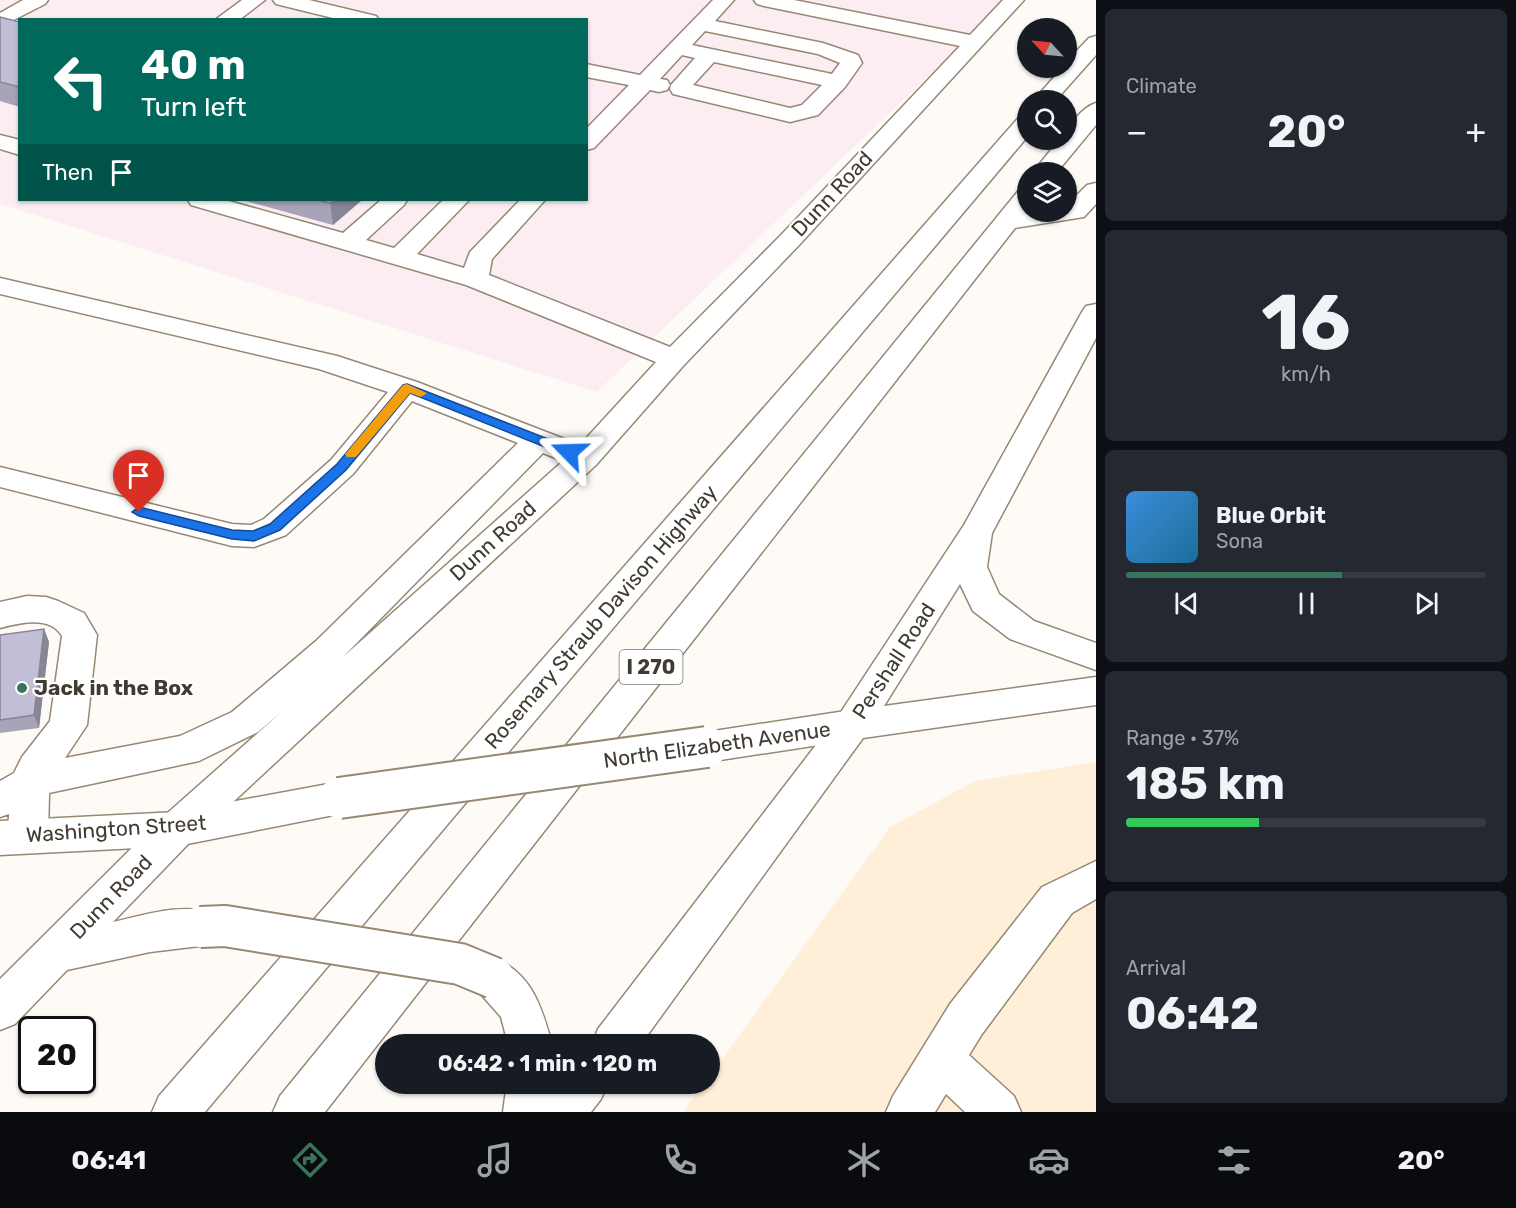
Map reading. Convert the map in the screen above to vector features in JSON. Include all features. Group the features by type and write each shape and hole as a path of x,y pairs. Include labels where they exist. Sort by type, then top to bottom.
{"main road":[{"path":"0,21 38,0"},
{"path":"228,18 255,0"},
{"path":"283,0 360,18"},
{"path":"588,140 724,0"},
{"path":"764,0 972,42"},
{"name":"Dunn Road","path":"0,1009 177,829 585,458 674,358 791,239 972,42 1014,0"},
{"path":"701,24 840,53 851,59 851,63 837,82 810,110 790,115 681,90 682,85 709,55"},
{"path":"0,26 18,30"},
{"path":"1054,90 1096,42"},
{"path":"676,48 837,82"},
{"path":"588,70 642,83 682,85"},
{"path":"1053,162 1096,110"},
{"name":"Rosemary Straub Davison Highway","path":"175,1112 1017,134"},
{"path":"0,142 18,147"},
{"path":"1005,222 1075,212 1096,190"},
{"path":"204,201 476,279 674,358"},
{"path":"348,242 394,201"},
{"path":"399,257 456,201"},
{"path":"476,279 479,257 532,201"},
{"name":"I 270","path":"296,1112 1017,208"},
{"path":"0,286 327,362 407,388 585,458"},
{"name":"Pershall Road","path":"621,1034 852,725 978,530 1096,312"},
{"path":"0,477 232,535 254,536 275,527 342,467 407,388"},
{"path":"15,792 65,773 186,750 245,722 328,650 538,440"},
{"path":"978,530 970,567 985,602 1022,630 1096,657"},
{"path":"0,615 27,609 46,610 72,622 80,635 79,657 68,725 15,792 14,837"},
{"name":"North Elizabeth Avenue","path":"339,798 1096,691"},
{"name":"Washington Street","path":"14,837 177,829 339,798"},
{"path":"909,1112 966,1019 1057,900 1096,879"},
{"path":"56,953 150,933 225,926 459,964 494,978 520,1007 527,1034"},
{"path":"942,1059 998,1112"},
{"path":"526,1112 528,1094"},
{"path":"563,1112 577,1094"}],"shaded area":[{"path":"0,0 1008,0 597,392 0,204"},
{"path":"1096,762 1096,1112 683,1112 696,1094 720,1094 720,1062 890,827 975,781"}],"building":[{"path":"0,17 18,22 18,86 0,82"},
{"name":"Jack in the Box","path":"44,629 34,715 0,720 0,635"}],"slow traffic":[{"path":"352,454 407,388 421,393"}],"place":[{"name":"Jack in the Box","path":"22,688"}],"route":[{"path":"139,512 232,535 254,536 275,527 342,467 407,388 569,452"}]}
